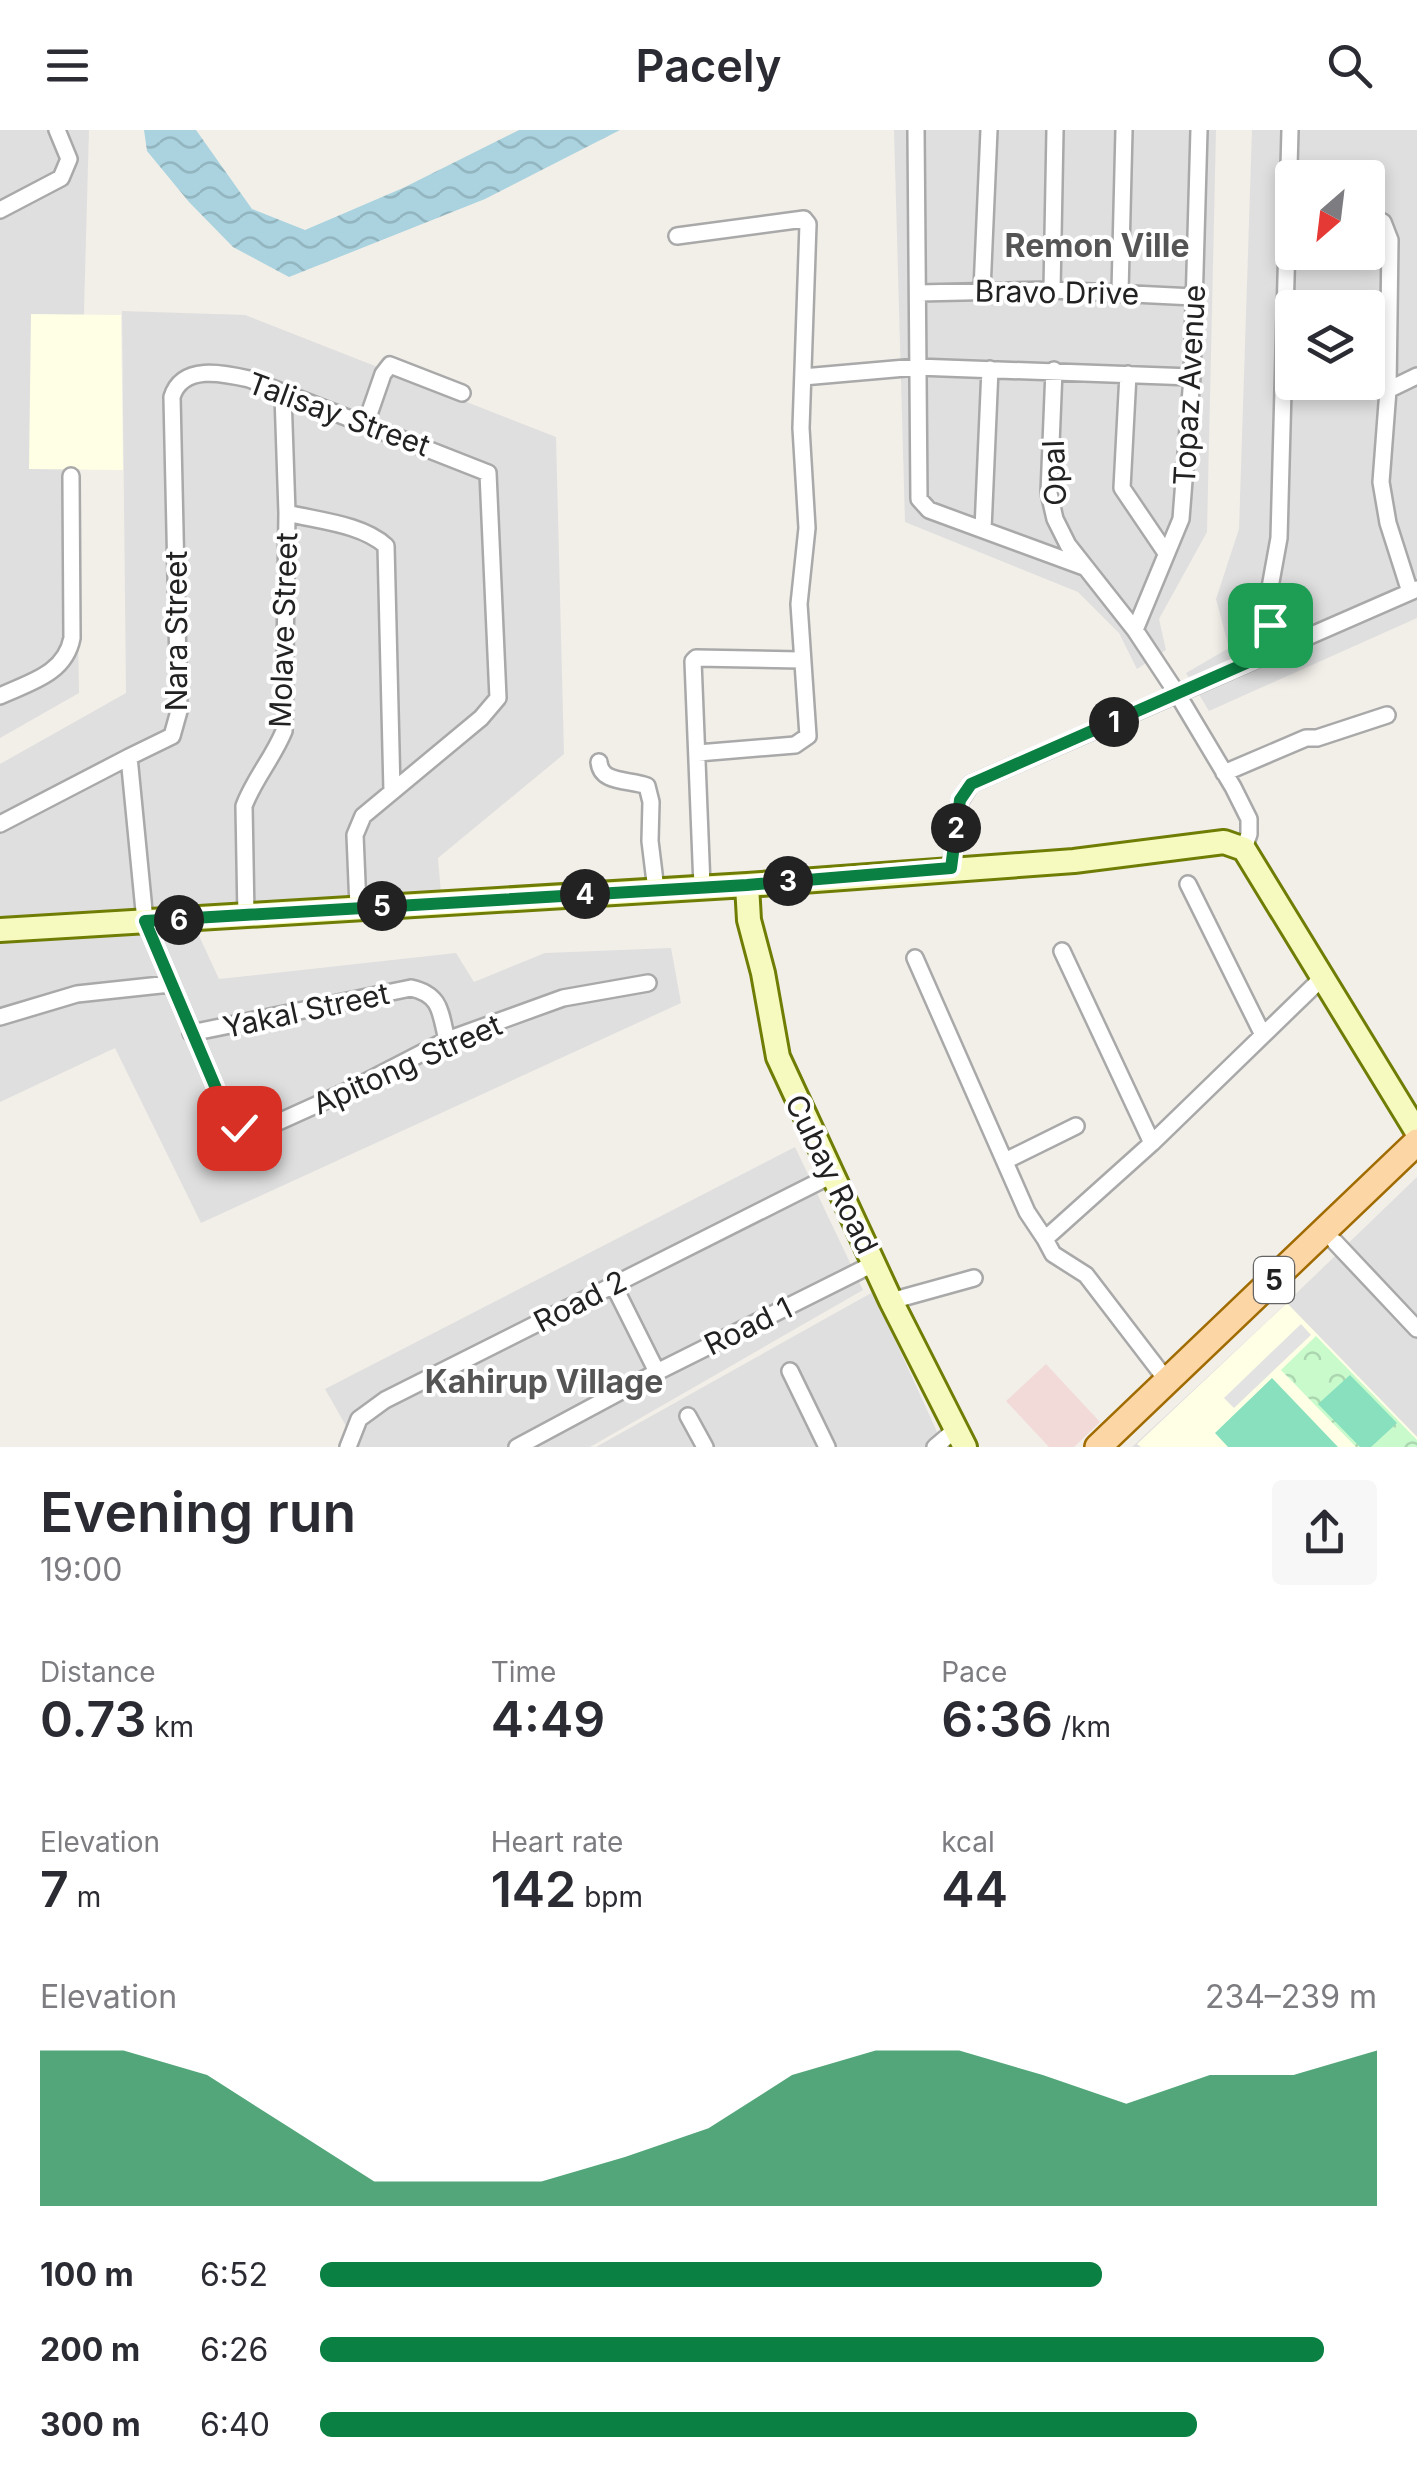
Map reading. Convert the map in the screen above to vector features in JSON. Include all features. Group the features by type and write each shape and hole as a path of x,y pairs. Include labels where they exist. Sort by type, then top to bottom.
{"main road":[{"path":"0,930 747,885 1074,861 1224,842 1244,849 1417,1132"},
{"name":"Cubay Road","path":"747,885 748,920 763,973 778,1057 960,1438"},
{"name":"5","path":"1098,1447 1417,1142"},
{"path":"1119,1447 1417,1166"}],"street":[{"path":"0,210 61,178 69,160 57,130"},
{"path":"916,130 920,499 929,510 1084,567"},
{"path":"982,290 989,130"},
{"path":"1052,290 1056,130"},
{"path":"1120,292 1124,130"},
{"name":"Topaz Avenue","path":"1135,630 1181,519 1192,377 1199,130"},
{"path":"1290,130 1290,160"},
{"path":"677,236 807,220 801,428 807,528 799,604 808,736 787,746 698,753"},
{"path":"951,868 960,800 971,784 1414,591 1388,522 1382,482 1390,240 1385,229"},
{"path":"1276,650 1267,604 1279,538 1288,270"},
{"name":"Bravo Drive","path":"919,292 1052,290 1194,298"},
{"path":"366,422 383,374 390,366 462,393"},
{"path":"803,377 918,366 1192,377"},
{"path":"984,530 990,369"},
{"name":"Opal","path":"1054,370 1050,502 1061,532 1135,630 1224,773 1249,819 1244,849"},
{"path":"1128,374 1121,483 1166,552"},
{"name":"Talisay Street","path":"186,377 230,375 366,422 488,473 498,698 482,718 392,790"},
{"path":"1388,390 1417,376"},
{"name":"Nara Street","path":"0,824 172,736 179,712 172,397 173,390 186,377"},
{"name":"Molave Street","path":"246,916 244,806 284,731 287,513 283,394"},
{"path":"0,696 62,665 69,654 70,476"},
{"path":"287,513 360,530 376,536 386,546 392,790 358,825 358,907"},
{"path":"702,886 693,661 800,660"},
{"path":"1224,773 1306,738 1318,738 1387,715"},
{"path":"129,757 145,921 191,1033"},
{"path":"599,762 606,778 647,786 656,890"},
{"path":"1188,884 1263,1035"},
{"path":"1062,951 1152,1143"},
{"path":"915,958 1028,1212 1053,1254 1086,1276 1168,1382"},
{"path":"1046,1238 1152,1143 1321,979"},
{"name":"Apitong Street","path":"191,1033 229,1119 239,1128 252,1130 358,1086 448,1040 563,998 648,983"},
{"path":"0,1017 78,994 170,984"},
{"name":"Yakal Street","path":"191,1033 411,988 427,991 436,999 448,1040"},
{"path":"1005,1161 1076,1126"},
{"name":"Road 2","path":"348,1447 354,1424 385,1400 832,1175"},
{"path":"1335,1242 1417,1329"},
{"name":"Road 1","path":"517,1447 875,1263"},
{"path":"892,1301 974,1278"},
{"path":"614,1284 657,1372"},
{"path":"790,1370 827,1447"},
{"path":"688,1416 705,1447"},
{"path":"935,1447 960,1438"}],"shaded area":[{"path":"0,130 89,130 77,562 79,693 0,738"},
{"path":"894,130 1216,130 1207,532 1159,619 1166,650 1137,669 1119,633 1078,592 905,522"},
{"path":"1252,130 1417,130 1417,618 1209,711 1186,673 1229,648 1216,599 1239,529"},
{"path":"122,311 245,315 556,437 564,754 438,858 441,894 188,912 219,979 456,953 474,982 545,953 671,948 681,1003 201,1223 115,1048 0,1102 0,764 126,693"},
{"path":"31,314 121,315 123,470 29,469"},
{"path":"795,1147 863,1290 590,1447 358,1447 325,1389"},
{"path":"1417,1177 1417,1447 1132,1447 1277,1312"},
{"path":"873,1292 944,1447 596,1447"},
{"path":"1287,1303 1417,1437 1417,1447 1137,1444"},
{"path":"1301,1324 1311,1335 1234,1408 1224,1398"},
{"path":"1046,1364 1100,1422 1074,1447 1049,1447 1006,1401"}],"green space":[{"path":"1316,1336 1417,1440 1417,1447 1356,1447 1281,1370"},
{"path":"1350,1375 1397,1423 1371,1447 1360,1447 1318,1404"},
{"path":"1272,1378 1338,1447 1228,1447 1215,1433"}],"water":[{"path":"144,130 196,130 252,209 305,230 403,188 519,130 620,130 485,199 289,277 233,247 147,151"}],"district":[{"name":"Remon Ville","path":"1097,245"},
{"name":"Kahirup Village","path":"544,1381"}],"route":[{"path":"239,1128 229,1119 145,921 747,885 951,868 960,800 971,784 1276,650 1270,625"}]}
